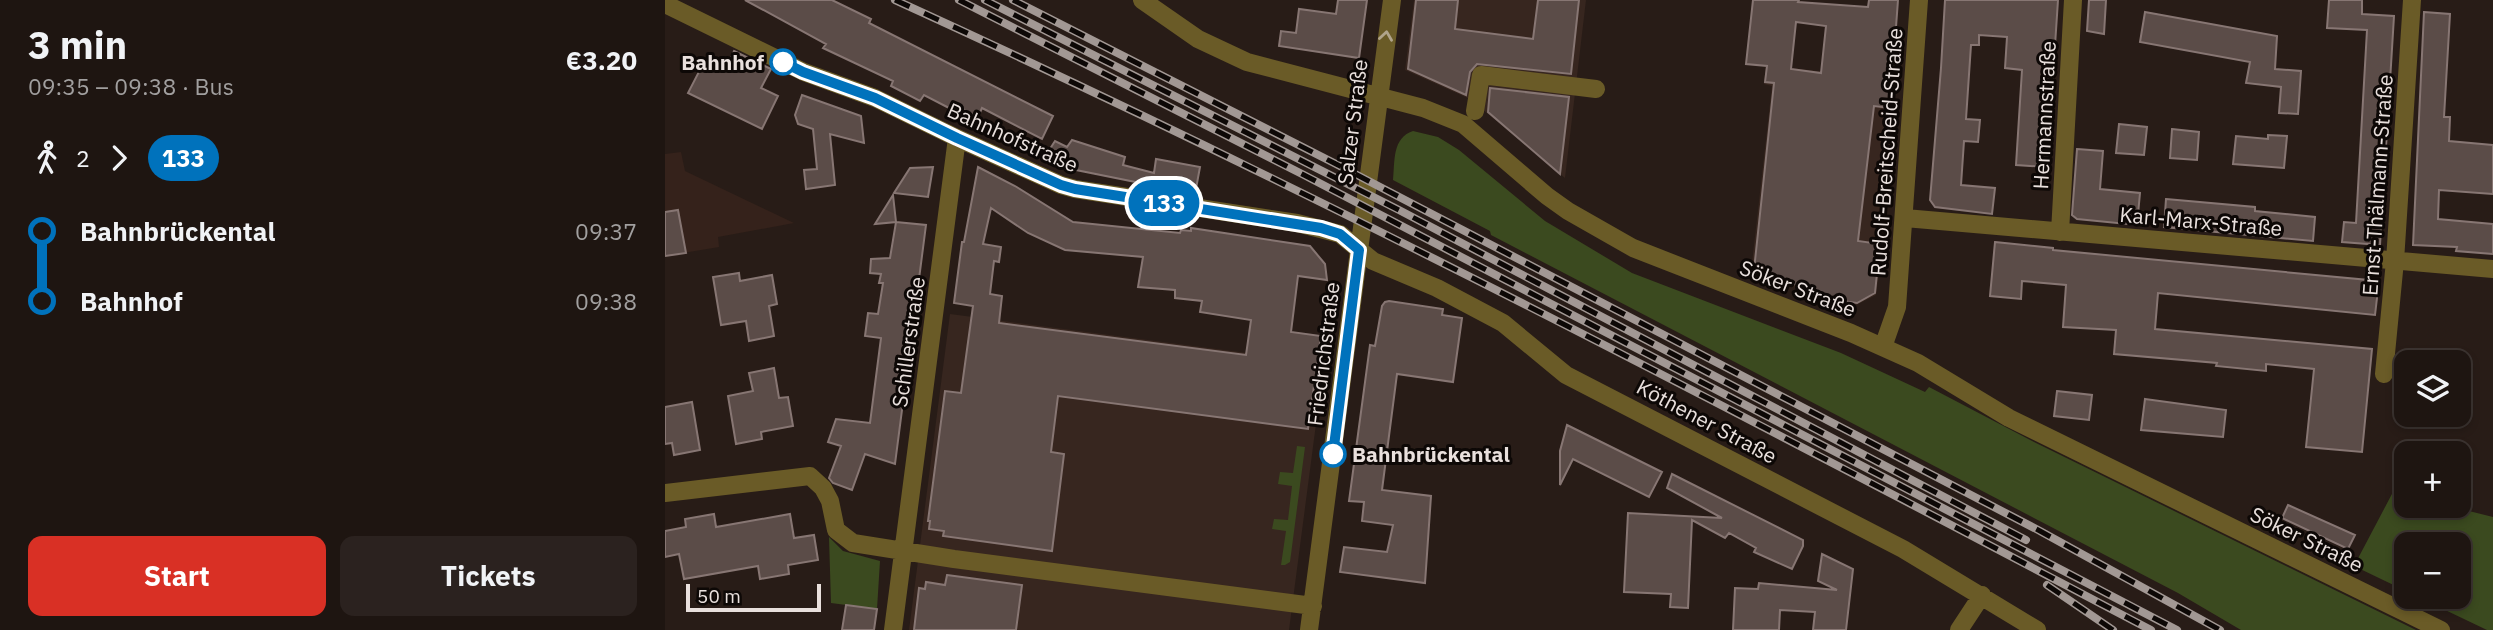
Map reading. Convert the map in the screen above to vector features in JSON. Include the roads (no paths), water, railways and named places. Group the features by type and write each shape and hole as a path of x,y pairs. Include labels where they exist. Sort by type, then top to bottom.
{"street":[{"name":"Söker Straße","path":"1142,0 1198,39 1247,62 1433,111 1463,124 1547,196 1633,248 1883,346 1938,374 2009,418 2441,630"},
{"name":"Salzer Straße","path":"1359,250 1392,0"},
{"name":"Rudolf-Breitscheid-Straße","path":"1883,346 1897,307 1919,0"},
{"name":"Hermannstraße","path":"2060,232 2073,0"},
{"name":"Ernst-Thälmann-Straße","path":"2384,374 2395,261 2412,0"},
{"name":"Bahnhofstraße","path":"665,4 803,72 875,98 957,138 1075,189 1321,228 1340,234 1359,250"},
{"path":"1475,111 1481,75 1596,89"},
{"name":"Schillerstraße","path":"893,630 957,138"},
{"name":"Karl-Marx-Straße","path":"1905,218 2493,269"},
{"name":"Köthener Straße","path":"1359,250 1373,261 1437,288 1503,323 1566,375 1903,549 2037,630"},
{"name":"Friedrichstraße","path":"1310,630 1359,250"},
{"path":"665,493 810,476 823,488 830,501 837,530 853,543 1313,606"},
{"path":"1959,630 1982,595"}],"railway":[{"path":"895,0 1371,227 1684,386 2151,630"},
{"path":"959,0 1304,175 2177,630"},
{"path":"985,0 1399,210 2026,540"},
{"path":"1013,0 1336,164 2040,531 2220,630"},
{"path":"2047,585 2113,630"}],"place":[{"name":"Bahnhof","path":"783,62"},
{"name":"Bahnbrückental","path":"1333,454"}]}
